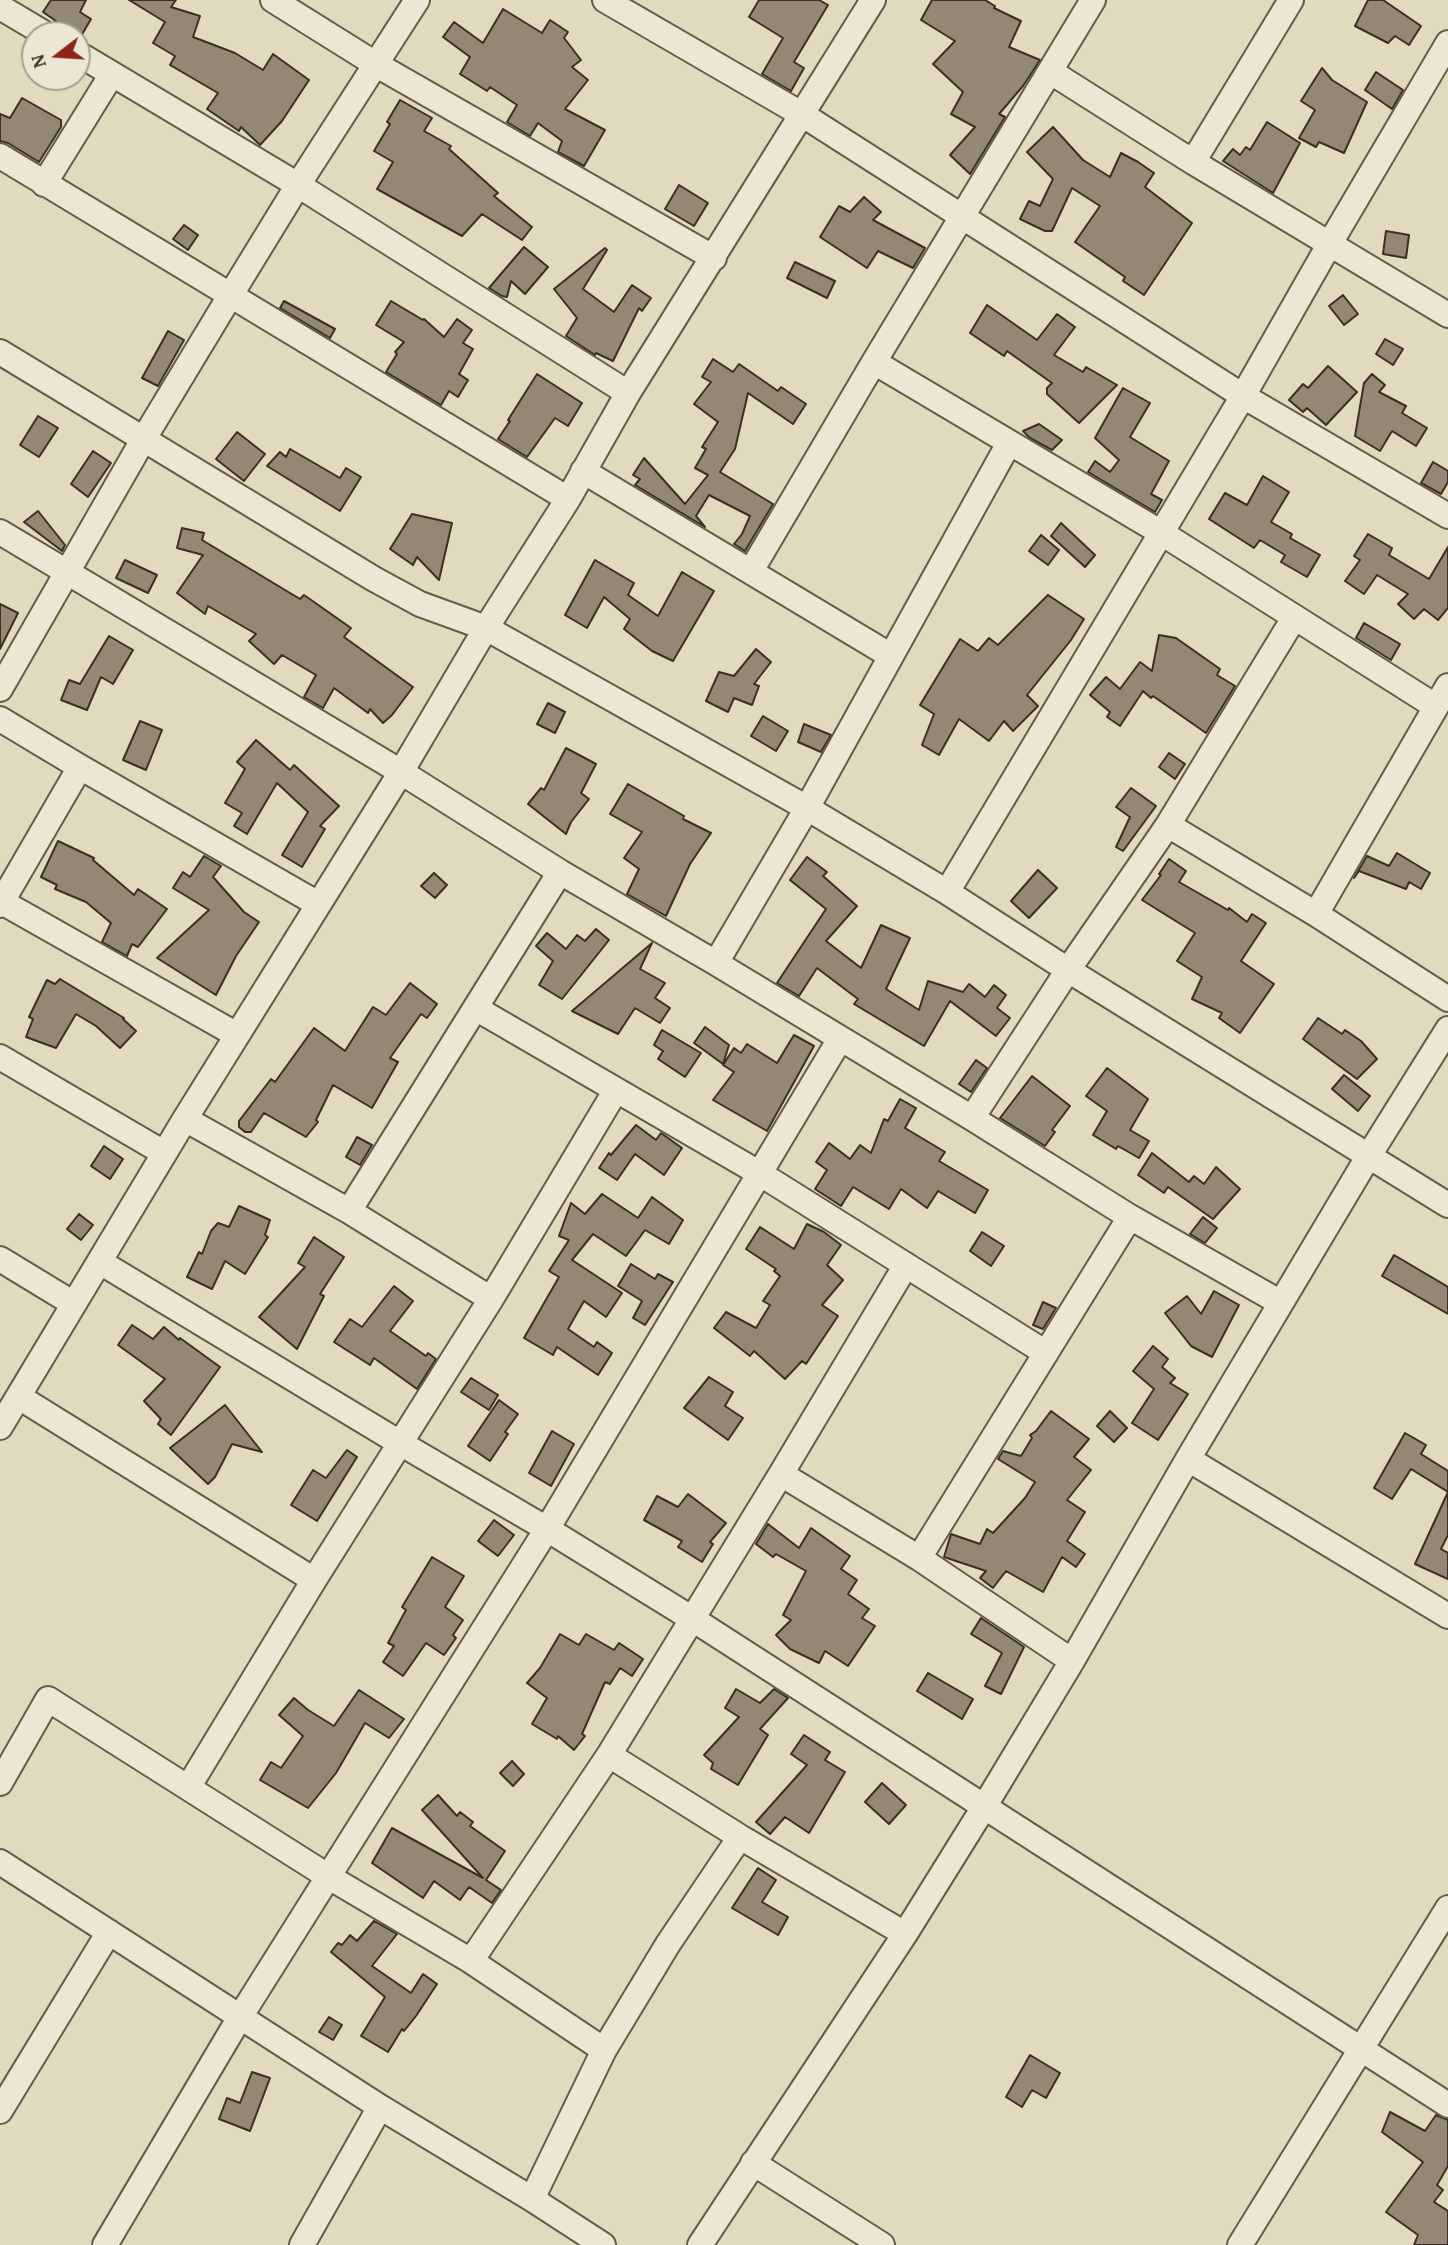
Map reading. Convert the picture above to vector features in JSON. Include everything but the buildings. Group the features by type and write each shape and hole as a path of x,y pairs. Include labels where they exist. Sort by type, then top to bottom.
{"street":[{"path":"272,0 377,65 714,258"},
{"path":"0,689 143,440 230,296 417,0"},
{"path":"606,0 803,114 1243,396 1448,516"},
{"path":"751,570 1093,0"},
{"path":"1193,162 1291,0"},
{"path":"0,1427 164,1153 568,499 628,393 871,1"},
{"path":"0,7 24,21"},
{"path":"947,891 1243,396 1448,43"},
{"path":"91,61 298,185 628,393"},
{"path":"1051,72 1193,162 1448,315"},
{"path":"44,184 112,74"},
{"path":"0,156 568,499"},
{"path":"0,352 374,579 420,604 486,628 807,808 947,891 1068,970 1448,1205"},
{"path":"874,362 1160,532 1294,618 1442,696 1316,914"},
{"path":"716,963 807,808 1009,443"},
{"path":"583,471 891,656"},
{"path":"0,532 972,1118 1130,1217 1281,1303"},
{"path":"972,1118 1068,970 1168,825 1294,618"},
{"path":"0,719 80,768 318,904"},
{"path":"80,768 1,904 237,1035"},
{"path":"1168,825 1316,914 1448,999"},
{"path":"349,1211 560,872"},
{"path":"477,1009 759,1173 1046,1353"},
{"path":"700,2245 905,1934 984,1807 1368,1157 1448,1029"},
{"path":"105,2245 240,2017 547,1529 840,1039"},
{"path":"0,1057 164,1153"},
{"path":"189,1786 314,1580 491,1299 616,1090"},
{"path":"185,1119 349,1211 491,1299"},
{"path":"919,1558 1130,1217"},
{"path":"0,1259 74,1304"},
{"path":"100,1262 691,1618 1448,2105"},
{"path":"471,1961 609,1755 906,1265"},
{"path":"19,1397 314,1580"},
{"path":"1188,1459 1448,1616"},
{"path":"781,1474 919,1558 1072,1661"},
{"path":"0,1783 48,1699 329,1877 471,1961 604,2050"},
{"path":"609,1755 740,1837 905,1934"},
{"path":"532,2199 604,2050 668,1944 740,1837"},
{"path":"0,1862 380,2107 603,2245"},
{"path":"1240,2245 1448,1908"},
{"path":"0,2111 8,2078 109,1932"},
{"path":"302,2245 380,2107"},
{"path":"753,2163 882,2245"}]}
